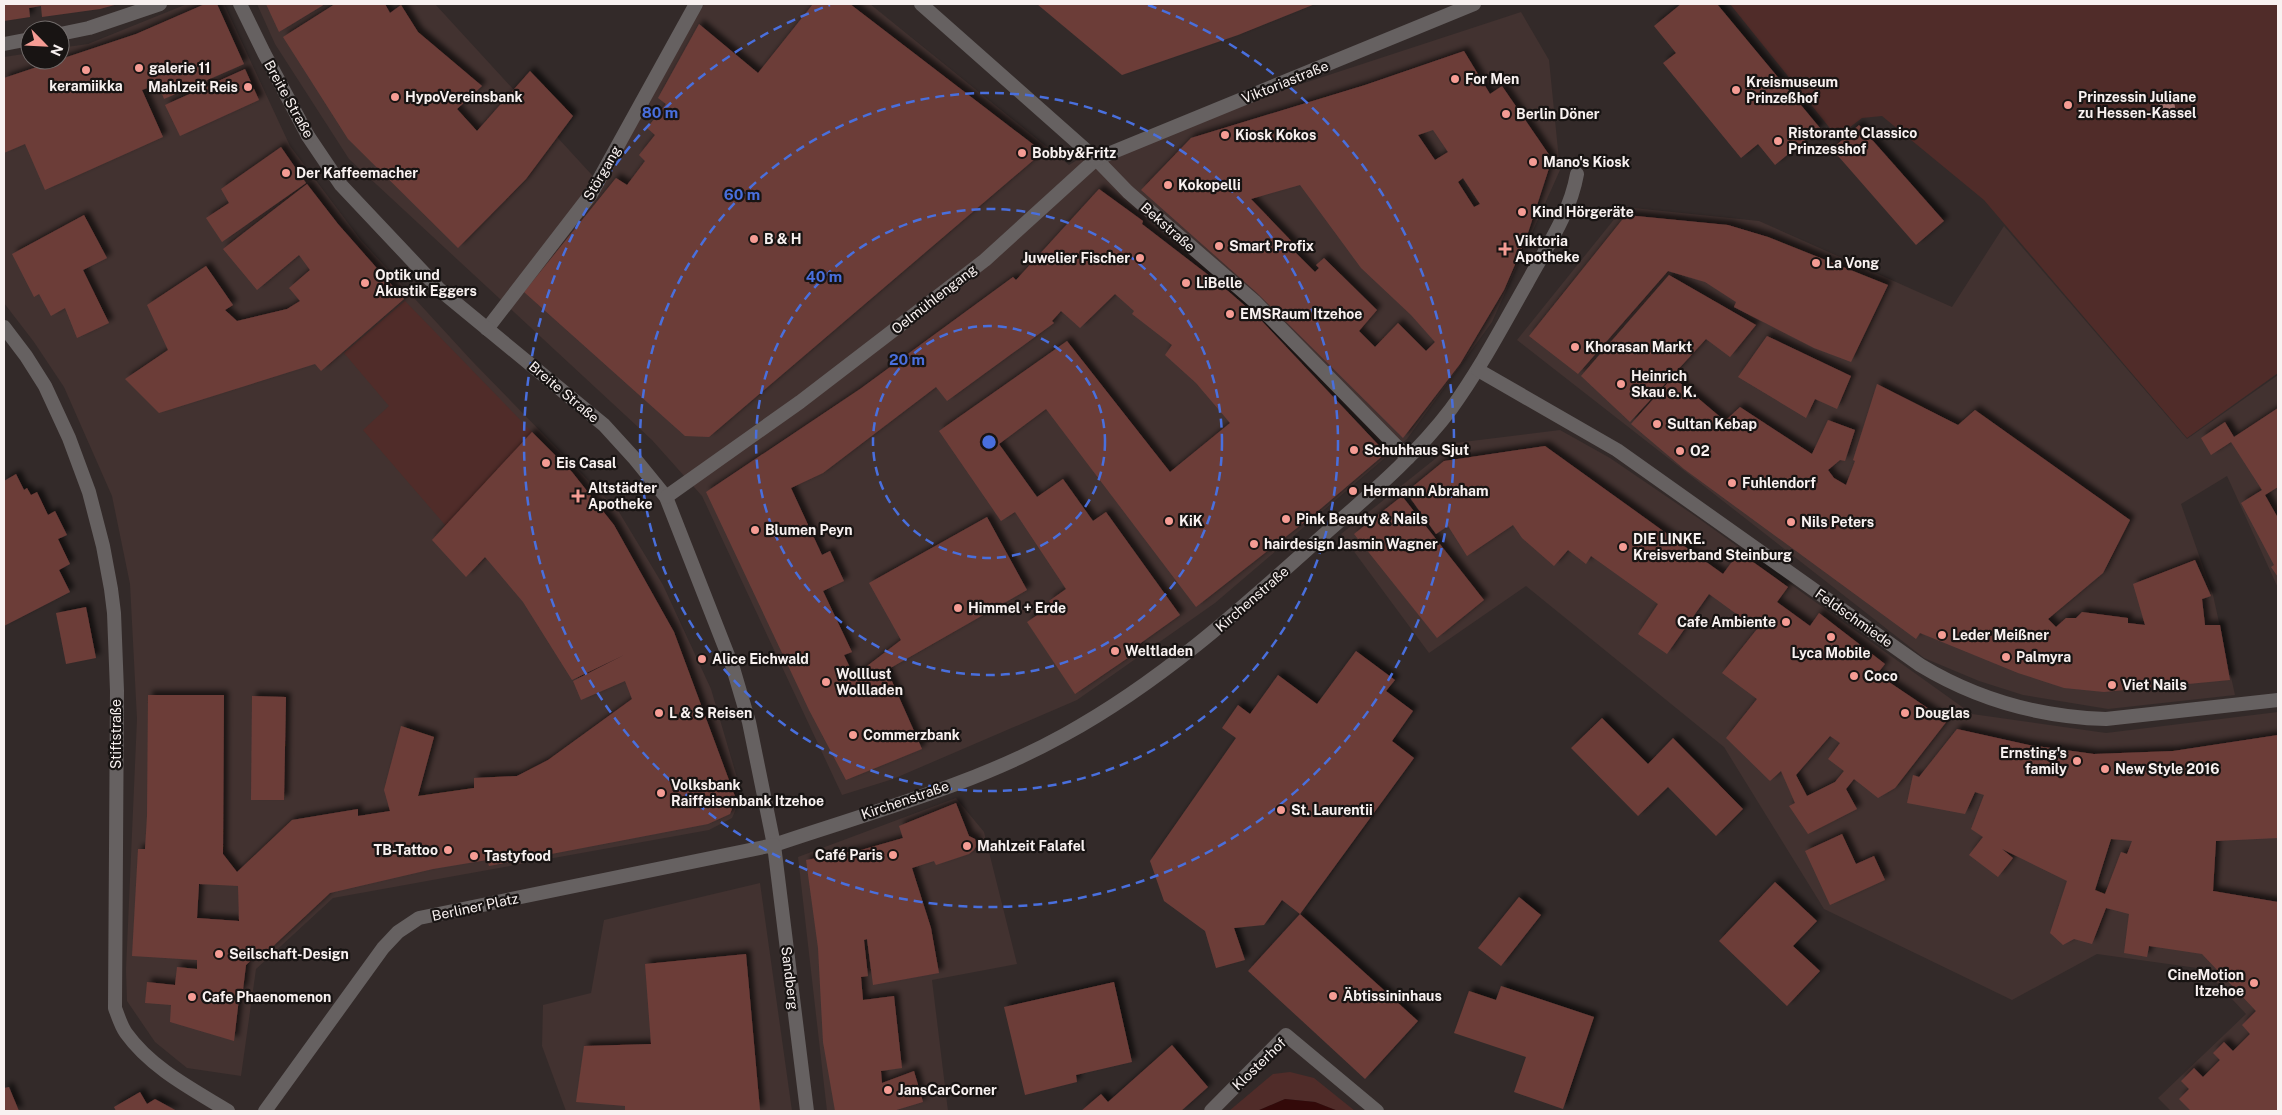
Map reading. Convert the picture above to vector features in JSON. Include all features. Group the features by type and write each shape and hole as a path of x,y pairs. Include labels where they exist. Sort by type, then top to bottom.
{"street":[{"path":"70,32 90,28 160,4"},
{"name":"Breite Straße","path":"240,4 308,136 348,192 440,290 604,425 635,458 666,497 733,668 749,722 774,845"},
{"name":"Störgang","path":"488,329 591,194 696,4"},
{"name":"Bekstraße","path":"922,4 1096,159 1128,192 1254,301 1408,458"},
{"name":"Viktoriastraße","path":"1096,159 1466,5"},
{"path":"4,44 20,41"},
{"name":"Oelmühlengang","path":"666,497 800,402 985,260 1096,159"},
{"name":"Kirchenstraße","path":"774,845 944,787 1008,763 1062,737 1113,708 1214,633 1378,487 1408,458 1449,411 1478,370 1562,221 1574,191 1577,174"},
{"name":"Stiftstraße","path":"4,327 45,386 69,438 89,492 103,546 111,589 114,613 116,691 115,1008 124,1032 140,1051 168,1074 228,1111"},
{"name":"Feldschmiede","path":"1478,370 1617,450 1920,665 1949,683 1995,700 2081,718 2106,719 2278,700"},
{"name":"Berliner Platz","path":"265,1111 383,948 398,932 419,918 774,845"},
{"name":"Sandberg","path":"774,845 807,1111"},
{"name":"Klosterhof","path":"1211,1111 1286,1035 1377,1111"}],"shaded area":[{"path":"187,4 224,4 290,146 360,239 472,361 619,512 663,585 711,689 742,795 732,818 709,830 333,898 256,969 241,1076 187,1068 155,1042 127,1001 126,970 137,719 130,584 112,496 64,387 34,342 4,303 4,57 20,55 20,70 70,70 70,47 88,44"},
{"path":"257,4 435,4 602,186 704,4 870,4 1069,165 1085,155 1521,12 1549,60 1560,170 1492,322 1407,439 1215,603 1077,700 893,779 842,795 702,496 652,440 349,159 275,44"},
{"path":"1730,4 2278,4 2278,373 2187,438 1984,200 1882,116 1862,118 1837,137"},
{"path":"1624,207 1759,221 1952,307 2004,226 2187,439 2278,375 2278,588 2227,476 2181,504 2213,595 2235,695 2108,709 2023,695 1979,681 1924,658 1517,340"},
{"path":"405,301 532,432 446,526 363,430 389,406 344,353"},
{"path":"1560,430 1610,458 1698,518 1972,714 2106,733 2278,712 2278,1111 2171,1111 2158,1098 2246,1014 2204,969 2097,954 2012,1000 1824,909 1724,747 1526,586 1429,653 1341,534 1455,443"},
{"path":"956,798 984,832 1017,964 932,980 948,1111 827,1111 798,857"},
{"path":"760,883 792,1111 566,1111 542,1046 543,1005 591,993 604,920"},
{"path":"1290,1072 1314,1078 1355,1111 1338,1111 1315,1102 1285,1099 1257,1111 1229,1111 1273,1074"},
{"path":"1285,1099 1315,1102 1338,1111 1257,1111"}],"building":[{"path":"4,4 118,4 100,9 42,17 41,6 29,8 30,17 4,21"},
{"path":"205,4 217,4 244,64 164,99 158,84 142,90 163,137 45,190 25,144 4,153 4,78 28,70 70,70 70,56 136,34"},
{"path":"266,4 325,4 279,32"},
{"path":"335,4 385,4 390,13 401,5 418,32 482,86 457,109 477,131 530,71 573,116 526,179 458,248 348,139 283,37"},
{"name":"B & H","path":"813,4 850,4 1043,152 709,437 685,436 524,292 616,178 627,185 645,161 639,155 655,135 647,128 666,104 658,98 699,24 758,73"},
{"path":"1037,4 1315,4 1238,35 1122,75"},
{"name":"Kreismuseum Prinzeßhof","path":"1681,4 1717,4 1820,128 1775,165 1758,144 1741,158 1663,63 1676,53 1654,26"},
{"path":"1464,51 1490,94 1502,86 1552,159 1526,239 1504,290 1460,364 1403,438 1256,292 1141,190 1191,138 1365,85","holes":["1433,130 1448,152 1435,160 1418,135","1463,178 1480,204 1474,207 1458,182","1300,185 1361,268 1411,315 1435,342 1426,351 1398,323 1375,347 1359,331 1377,310 1324,258 1316,265 1319,268 1315,272 1295,252 1298,248 1251,199"]},
{"path":"245,69 259,100 180,136 165,105"},
{"path":"1859,125 1944,221 1916,245 1832,149"},
{"path":"281,147 306,183 222,242 206,218 229,203 221,189"},
{"path":"307,184 338,224 404,299 321,371 315,364 159,413 125,379 168,350 147,305 206,266 233,305 225,310 237,321 287,309 300,301 289,288 310,270 299,255 257,290 223,249"},
{"path":"1099,189 1143,221 1142,224 1220,284 1259,318 1386,453 1311,517 1196,607 1046,409 999,444 1037,497 1063,479 1093,521 1106,512 1180,615 1138,645 1141,649 1075,694 1027,622 1052,605 1049,601 1066,589 1015,512 1001,521 939,431 1067,341 1170,472 1230,423 1196,383 1165,355 1172,345 1132,314 1134,311 1115,294 1080,328 1061,311 1052,321 1054,323 947,401 936,387 823,473 791,488 822,555 830,551 844,581 823,591 852,652 844,655 854,676 901,640 869,583 987,517 1027,590 887,670 922,749 846,780 809,710 706,492 860,389 1013,277 1016,280"},
{"path":"84,215 107,258 83,270 109,323 77,338 65,308 51,316 39,294 34,297 12,254"},
{"path":"1626,215 1728,225 1768,237 1888,285 1851,362 1814,348 1734,307 1736,302 1705,282 1668,271 1578,374 1529,336"},
{"path":"1669,275 1756,325 1730,357 1706,339 1630,422 1581,376"},
{"path":"1767,336 1851,376 1837,409 1815,399 1806,418 1738,377"},
{"path":"1673,377 1725,421 1740,407 1812,454 1828,420 1855,430 1845,461 1840,460 1828,470 1834,478 1846,485 1855,461 1853,460 1877,384 1958,425 1975,410 2130,520 2103,573 2048,619 2056,627 2066,618 2076,618 2082,612 2128,618 2128,623 2145,625 2133,584 2195,560 2211,596 2202,599 2205,625 2220,625 2230,680 2104,692 2064,688 2018,673 1920,633 1916,639 1684,469 1631,424"},
{"path":"2278,408 2278,487 2265,495 2278,518 2278,577 2271,567 2274,565 2241,503 2262,490 2231,442 2211,455 2201,438 2225,422 2234,437"},
{"path":"532,432 572,472 614,525 674,632 736,799 730,814 708,824 489,866 487,860 433,869 330,893 269,950 263,949 246,965 243,990 240,990 234,1041 170,1022 171,1005 145,1003 147,982 175,985 177,967 197,969 197,960 132,956 138,849 145,849 148,695 224,695 223,854 237,872 292,820 358,809 358,816 390,811 384,790 401,726 434,737 418,796 474,788 474,778 517,776 548,760 632,699 625,681 581,700 573,681 624,655 572,680 523,602 485,557 466,577 432,540","holes":["199,884 238,886 239,921 197,918"]},
{"path":"1545,446 1723,574 1739,552 1788,587 1777,602 1810,626 1819,613 1885,664 1877,674 1947,721 1895,788 1878,798 1854,779 1846,789 1857,809 1808,834 1789,806 1795,803 1781,771 1770,781 1726,738 1757,699 1722,673 1757,629 1709,594 1667,654 1638,634 1658,604 1591,556 1586,564 1568,550 1554,566 1522,538 1513,525 1467,556 1448,526 1436,534 1406,492 1444,461","holes":["1830,736 1840,743 1828,759 1844,771 1835,782 1807,796 1796,775"]},
{"path":"16,474 24,490 27,488 31,495 37,492 48,515 55,511 67,535 58,539 70,564 59,570 70,592 4,626 4,481"},
{"path":"1402,496 1484,600 1437,638 1354,534"},
{"path":"86,607 96,658 66,664 56,613"},
{"name":"St. Laurentii","path":"1356,651 1395,680 1386,691 1413,711 1392,741 1414,758 1300,914 1282,900 1264,925 1234,928 1245,960 1216,968 1205,931 1164,901 1150,861 1236,738 1222,728 1238,705 1250,714 1278,675 1317,704"},
{"path":"252,696 286,697 284,800 251,800"},
{"path":"1602,718 1648,764 1673,738 1743,809 1716,836 1668,787 1638,816 1571,748"},
{"path":"1957,729 2029,745 2094,754 2173,751 2278,735 2278,838 2216,841 2213,891 2278,902 2278,1111 2191,1111 2179,1099 2189,1089 2181,1081 2194,1068 2203,1077 2220,1060 2213,1053 2224,1042 2233,1051 2250,1034 2242,1025 2256,1011 2202,954 2149,946 2147,957 2124,953 2129,914 2106,908 2092,944 2074,939 2063,945 2050,933 2067,881 2002,849 2013,858 1998,877 1969,855 1983,837 1971,829 1984,795 1975,792 1965,814 1907,803 1913,775 1919,777","holes":["2111,839 2132,841 2127,854 2121,852 2105,894 2095,890"]},
{"path":"956,803 969,836 975,839 977,845 974,850 969,854 936,865 934,861 912,868 931,928 939,973 873,985 867,939 864,940 868,976 861,977 863,1000 894,996 902,1068 881,1071 882,1083 914,1071 923,1102 893,1111 835,1111 823,1042 818,948 806,860 861,850 903,838 899,826"},
{"path":"1842,834 1856,864 1874,856 1885,880 1830,905 1805,851"},
{"path":"1775,882 1817,921 1793,946 1820,971 1787,1006 1719,941"},
{"path":"1519,897 1541,915 1501,966 1478,948"},
{"name":"Äbtissininhaus","path":"1300,914 1418,1021 1365,1079 1248,971"},
{"path":"746,954 760,1110 625,1111 625,1106 576,1102 584,1046 651,1044 645,964"},
{"path":"1114,982 1132,1062 1076,1075 1077,1082 1025,1095 1004,1007"},
{"path":"1501,986 1594,1017 1563,1109 1514,1092 1526,1057 1454,1033 1469,991 1496,1000"},
{"path":"1172,1045 1208,1087 1181,1111 1081,1111 1101,1094 1108,1102"},
{"path":"9,1087 19,1111 4,1111 4,1088"},
{"path":"140,1092 147,1104 155,1099 177,1111 116,1111 114,1107"}],"place":[{"name":"galerie 11","path":"139,68"},
{"name":"keramiikka","path":"86,70"},
{"name":"For Men","path":"1455,79"},
{"name":"Mahlzeit Reis","path":"248,87"},
{"name":"Kreismuseum Prinzeßhof","path":"1736,90"},
{"name":"HypoVereinsbank","path":"395,97"},
{"name":"Prinzessin Juliane zu Hessen-Kassel","path":"2068,105"},
{"name":"Berlin Döner","path":"1506,114"},
{"name":"Kiosk Kokos","path":"1225,135"},
{"name":"Ristorante Classico Prinzesshof","path":"1778,141"},
{"name":"Bobby&Fritz","path":"1022,153"},
{"name":"Mano's Kiosk","path":"1533,162"},
{"name":"Der Kaffeemacher","path":"286,173"},
{"name":"Kokopelli","path":"1168,185"},
{"name":"Kind Hörgeräte","path":"1522,212"},
{"name":"B & H","path":"754,239"},
{"name":"Smart Profix","path":"1219,246"},
{"name":"Viktoria Apotheke","path":"1505,249"},
{"name":"Juwelier Fischer","path":"1140,258"},
{"name":"La Vong","path":"1816,263"},
{"name":"Optik und Akustik Eggers","path":"365,283"},
{"name":"LiBelle","path":"1186,283"},
{"name":"EMSRaum Itzehoe","path":"1230,314"},
{"name":"Khorasan Markt","path":"1575,347"},
{"name":"Heinrich Skau e. K.","path":"1621,384"},
{"name":"Sultan Kebap","path":"1657,424"},
{"name":"Schuhhaus Sjut","path":"1354,450"},
{"name":"O2","path":"1680,451"},
{"name":"Eis Casal","path":"546,463"},
{"name":"Fuhlendorf","path":"1732,483"},
{"name":"Hermann Abraham","path":"1353,491"},
{"name":"Altstädter Apotheke","path":"578,496"},
{"name":"Pink Beauty & Nails","path":"1286,519"},
{"name":"KiK","path":"1169,521"},
{"name":"Nils Peters","path":"1791,522"},
{"name":"Blumen Peyn","path":"755,530"},
{"name":"hairdesign Jasmin Wagner","path":"1254,544"},
{"name":"DIE LINKE. Kreisverband Steinburg","path":"1623,547"},
{"name":"Himmel + Erde","path":"958,608"},
{"name":"Cafe Ambiente","path":"1786,622"},
{"name":"Leder Meißner","path":"1942,635"},
{"name":"Lyca Mobile","path":"1831,637"},
{"name":"Weltladen","path":"1115,651"},
{"name":"Palmyra","path":"2006,657"},
{"name":"Alice Eichwald","path":"702,659"},
{"name":"Coco","path":"1854,676"},
{"name":"Wolllust Wollladen","path":"826,682"},
{"name":"Viet Nails","path":"2112,685"},
{"name":"L & S Reisen","path":"659,713"},
{"name":"Douglas","path":"1905,713"},
{"name":"Commerzbank","path":"853,735"},
{"name":"Ernsting's family","path":"2077,761"},
{"name":"New Style 2016","path":"2105,769"},
{"name":"Volksbank Raiffeisenbank Itzehoe","path":"661,793"},
{"name":"St. Laurentii","path":"1281,810"},
{"name":"Mahlzeit Falafel","path":"967,846"},
{"name":"TB-Tattoo","path":"448,850"},
{"name":"Café Paris","path":"893,855"},
{"name":"Tastyfood","path":"474,856"},
{"name":"Seilschaft-Design","path":"219,954"},
{"name":"CineMotion Itzehoe","path":"2254,983"},
{"name":"Äbtissininhaus","path":"1333,996"},
{"name":"Cafe Phaenomenon","path":"192,997"},
{"name":"JansCarCorner","path":"888,1090"}]}
